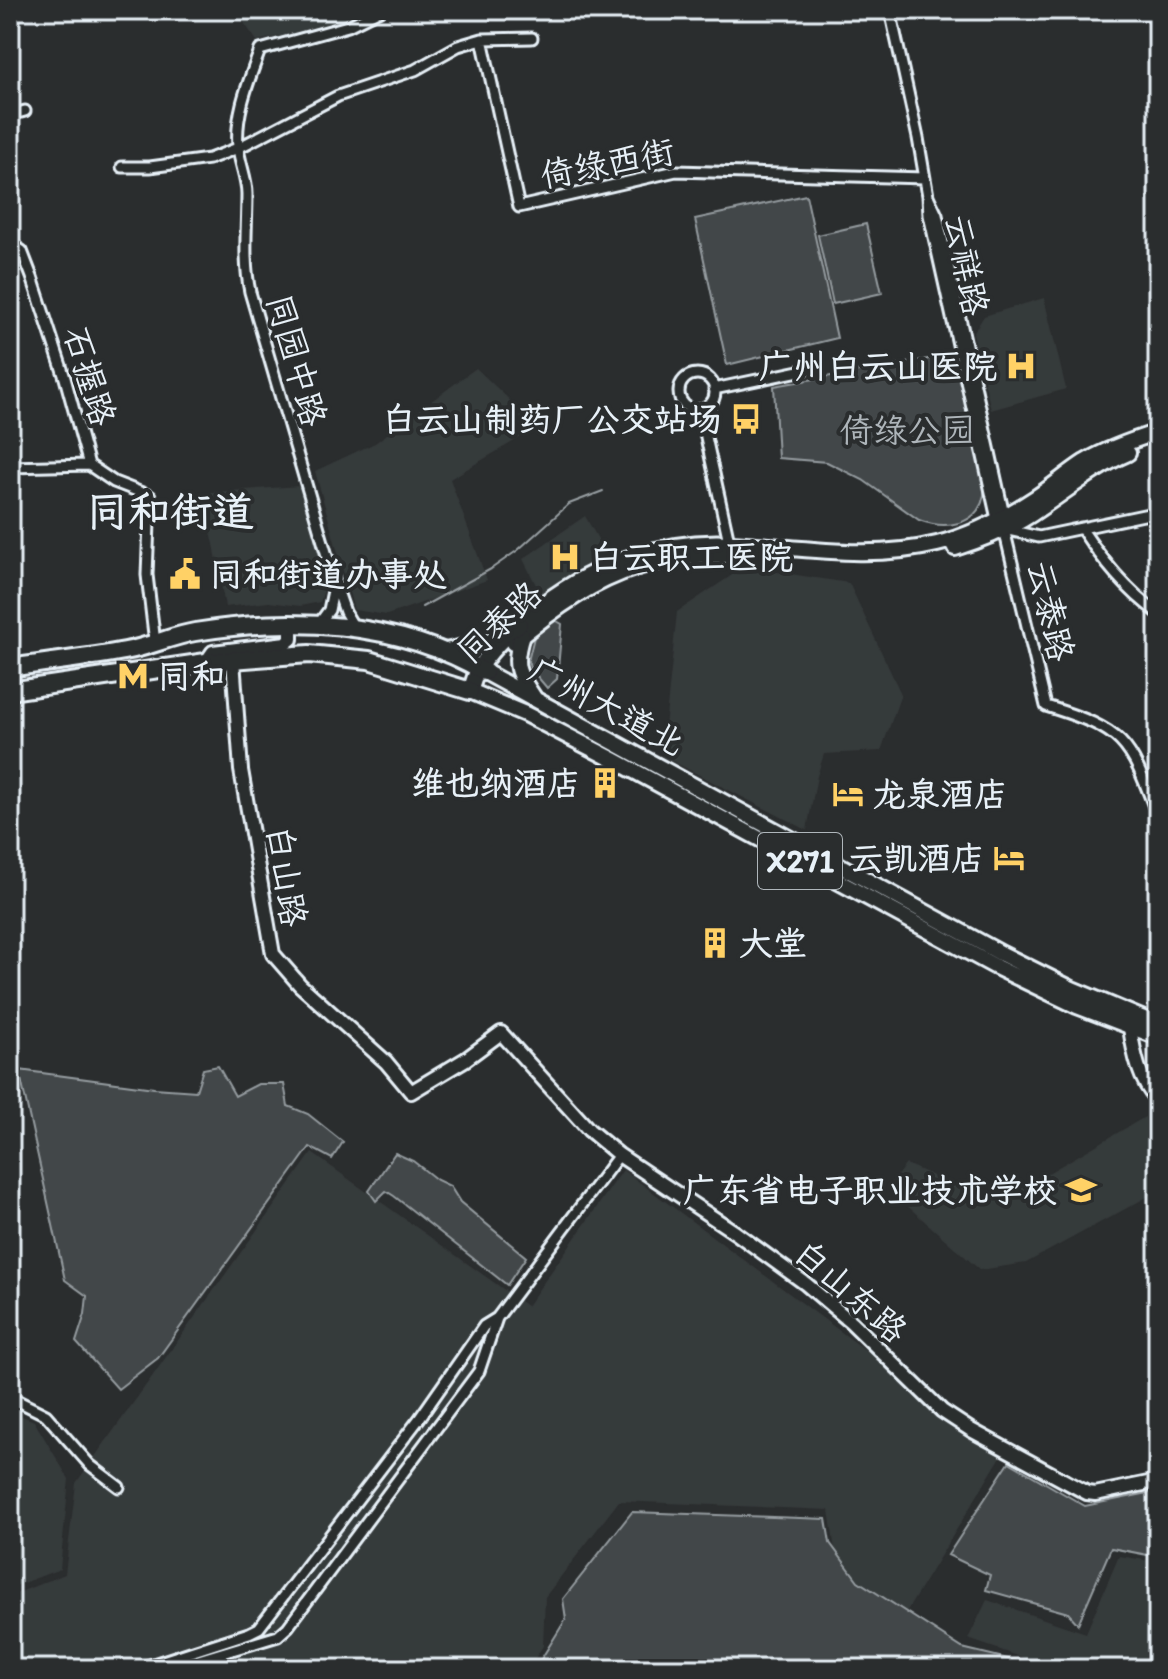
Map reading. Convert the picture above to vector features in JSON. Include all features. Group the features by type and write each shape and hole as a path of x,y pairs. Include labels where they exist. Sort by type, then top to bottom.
{"highway":[{"name":"广州大道北","path":"10,668 125,651 212,630 291,623 355,629 407,639 446,652 482,670"},
{"path":"446,652 491,642 520,630"},
{"name":"广州大道北","path":"10,691 206,662 291,654 341,656 389,665 470,691"}],"main road":[{"name":"同泰路","path":"470,691 482,670 561,591 611,564 669,548 730,548 848,563 895,561 947,551 1002,521 1093,458 1158,432"},
{"name":"同泰路","path":"1002,521 1038,510 1106,463 1158,442"},
{"path":"520,630 516,669 537,703"},
{"name":"广州大道北","path":"482,670 617,754 939,937 1055,996 1132,1022"},
{"name":"广州大道北","path":"470,691 617,754"},
{"path":"1132,1022 1158,1022"},
{"path":"1132,1022 1158,1037"},
{"name":"X271","path":"1132,1022 1158,1044"}],"street":[{"name":"同园中路","path":"355,629 335,583 250,292 245,269 247,191 238,148 242,101 260,50 348,26 380,10"},
{"name":"云祥路","path":"890,10 928,196 937,215 1002,521"},
{"path":"122,167 150,167 209,159 238,148 338,96 415,70 458,46 482,39 532,38"},
{"name":"倚绿西街","path":"482,39 519,207 676,171 925,178"},
{"path":"10,115 25,111"},
{"name":"石握路","path":"10,243 22,251 32,277 89,465 114,482 150,496 147,575 155,643"},
{"path":"714,389 804,370"},
{"path":"702,375 714,389 710,404 700,410 689,408 680,400 682,383 690,376 702,375"},
{"path":"700,410 730,548"},
{"path":"10,467 89,465"},
{"path":"1002,521 1039,537 1158,512"},
{"name":"云泰路","path":"1002,521 1046,706 1087,719 1119,738 1133,755 1158,817"},
{"path":"1081,528 1102,559 1136,598 1158,613"},
{"path":"318,625 329,610 335,583"},
{"path":"206,662 213,652 286,643 291,639 291,623"},
{"name":"白山路","path":"233,660 241,770 273,954 300,985 386,1062 411,1092 466,1059 501,1033"},
{"path":"1132,1022 1136,1063 1145,1084 1158,1101"},
{"name":"白山东路","path":"501,1033 567,1109 619,1155 798,1278 851,1322 942,1411 1087,1493 1158,1481"},
{"path":"169,1669 285,1631 479,1371 497,1318 619,1155"},
{"path":"138,1669 259,1628 419,1419 484,1326 497,1318"},
{"path":"10,1397 46,1415 90,1465 119,1487"}],"shaded area":[{"path":"235,10 377,10 362,19 257,41"},
{"name":"广州白云山医院","path":"1044,298 1066,389 991,410 973,333 984,316"},
{"path":"476,368 538,427 450,479 487,580 387,615 354,610 315,471 375,443"},
{"path":"300,486 329,577 320,602 300,606 269,602 225,607 214,544 200,493"},
{"name":"白云职工医院","path":"585,516 607,555 542,597 523,559"},
{"path":"744,567 849,583 901,694 881,751 824,754 807,830 662,756 677,612"},
{"name":"广东省电子职业技术学校","path":"1157,1110 1158,1191 1026,1263 980,1270 887,1188 906,1164 981,1197 1043,1176"},
{"path":"312,1153 527,1306 623,1170 868,1352 943,1420 1002,1455 902,1619 837,1563 829,1510 619,1501 545,1597 543,1646 528,1669 10,1669 10,1596 65,1574 76,1483"},
{"path":"10,1411 34,1421 69,1479 60,1569 10,1588"},
{"path":"1119,1556 1158,1562 1158,1669 1056,1669 968,1639 987,1600 1086,1633"}],"green space":[{"path":"806,195 837,338 727,365 695,219"},
{"path":"866,224 882,293 833,304 818,235"},
{"name":"倚绿公园","path":"957,354 985,483 981,505 968,519 949,525 919,520 863,480 827,462 778,458 774,386"},
{"path":"555,620 562,624 557,679 547,688 528,661 534,637"},
{"path":"218,1066 235,1096 258,1084 284,1084 288,1106 308,1114 343,1142 332,1159 310,1147 158,1358 118,1389 76,1342 87,1296 65,1280 19,1070 196,1091 203,1069"},
{"path":"395,1153 413,1161 450,1186 460,1202 526,1257 507,1285 394,1196 386,1191 376,1201 369,1191"},
{"path":"1009,1462 1085,1506 1158,1491 1158,1557 1111,1548 1078,1624 1068,1613 986,1590 990,1575 948,1555"},
{"path":"632,1512 826,1519 830,1543 858,1581 962,1648 1029,1664 1038,1669 535,1669 566,1619 563,1599"}],"waterway":[{"path":"422,607 491,569 518,550 569,504 603,491"}],"place":[{"name":"广州白云山医院","path":"1021,366"},
{"name":"白云山制药厂公交站场","path":"746,419"},
{"name":"白云职工医院","path":"565,557"},
{"name":"同和街道办事处","path":"185,574"},
{"name":"同和","path":"133,676"},
{"name":"维也纳酒店","path":"605,783"},
{"name":"龙泉酒店","path":"848,794"},
{"name":"云凯酒店","path":"1009,858"},
{"name":"大堂","path":"715,943"},
{"name":"广东省电子职业技术学校","path":"1081,1190"}],"district":[{"name":"同和街道","path":"170,511"}]}
